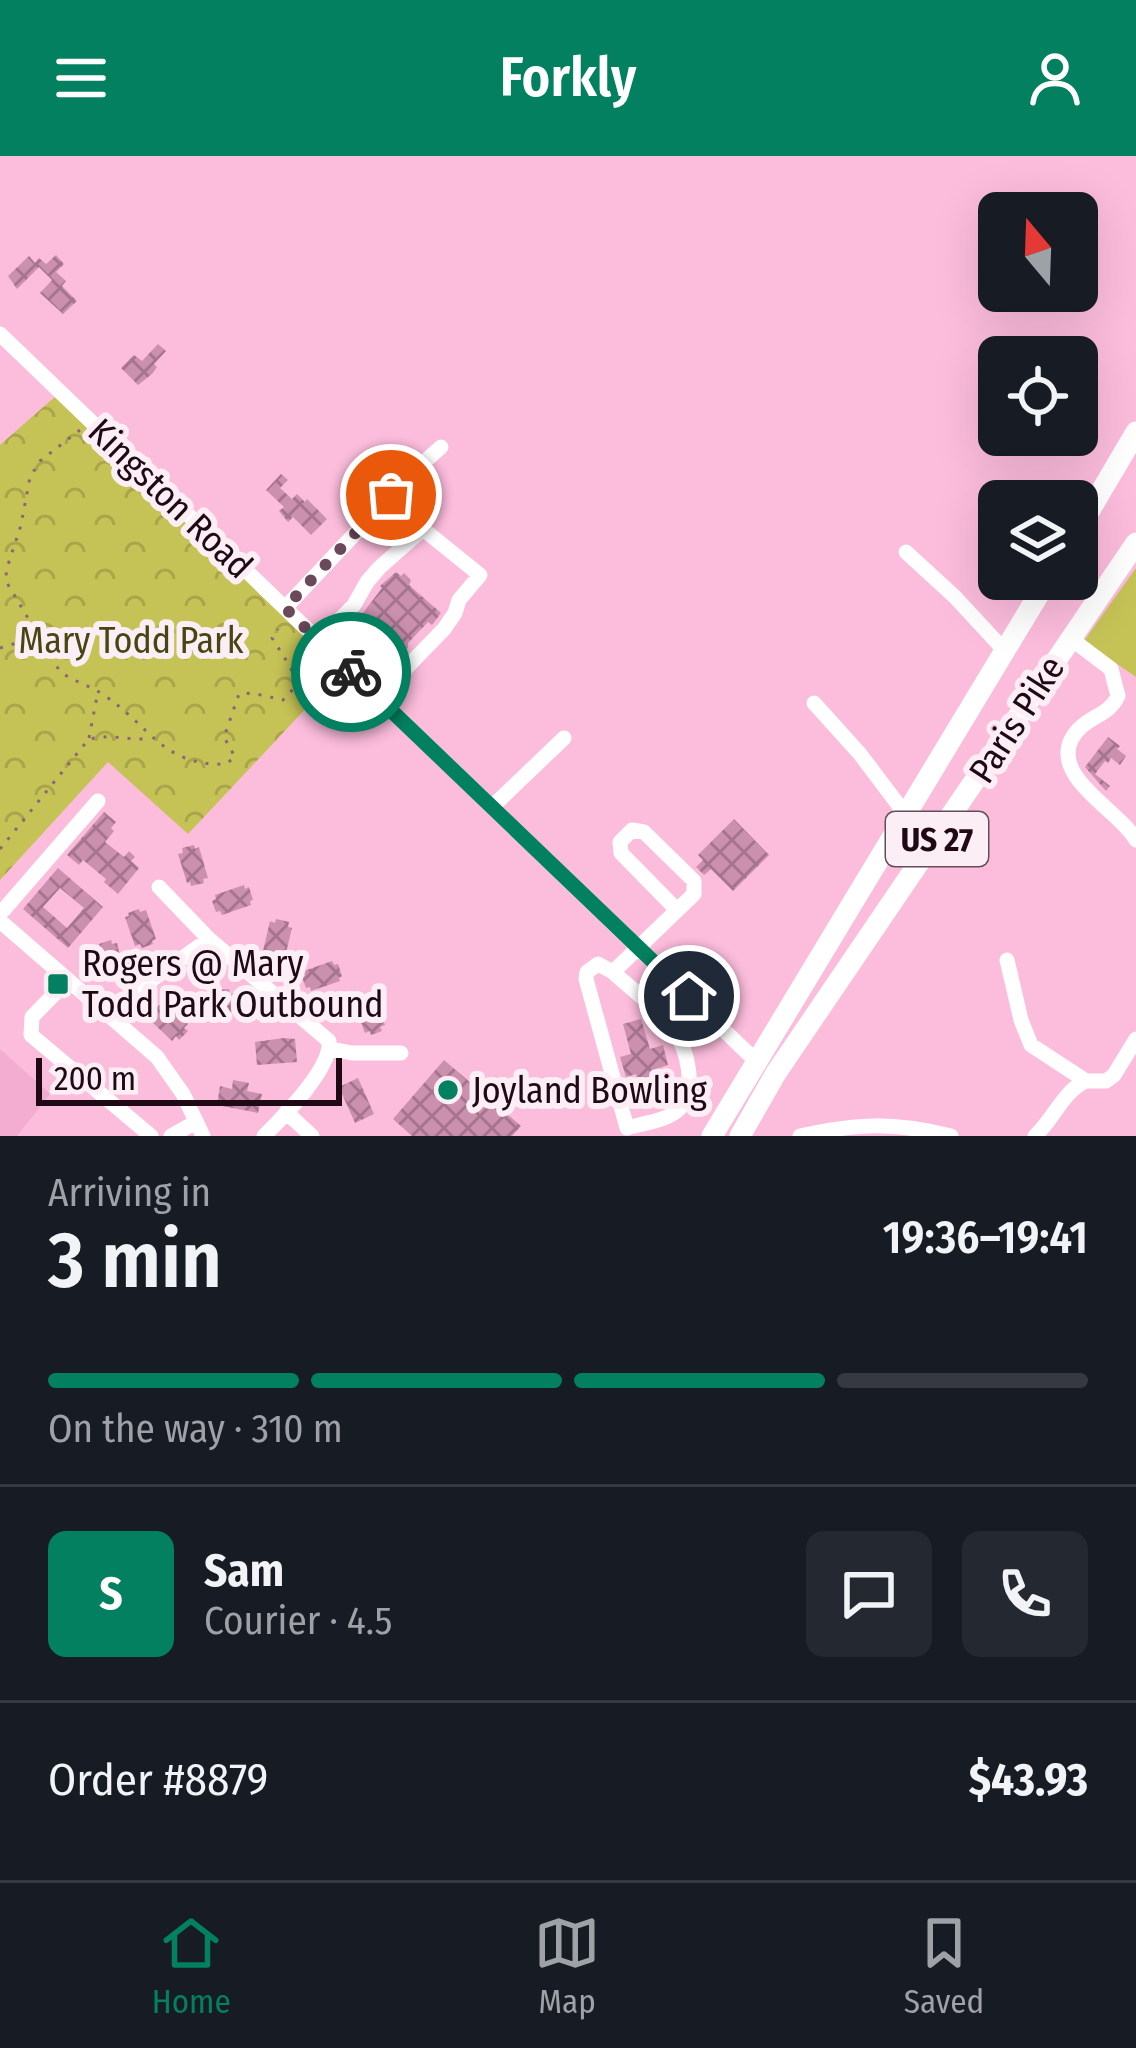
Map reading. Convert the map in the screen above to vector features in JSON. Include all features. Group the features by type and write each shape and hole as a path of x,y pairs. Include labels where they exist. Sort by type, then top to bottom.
{"highway":[{"path":"1098,496 1136,432"},
{"name":"Paris Pike","path":"712,1136 926,855 1136,543"},
{"name":"Paris Pike","path":"740,1136 766,1067 906,815 1035,600"}],"street":[{"name":"Kingston Road","path":"0,334 766,1067"},
{"path":"285,608 441,447"},
{"path":"278,629 285,608 365,509"},
{"path":"319,641 354,605 379,568 423,529 480,575 459,600 444,629 378,697"},
{"path":"906,551 1005,651"},
{"path":"1070,638 1111,669 1118,695 1108,712 1083,722 1070,743 1070,765 1136,840"},
{"path":"814,704 906,815"},
{"path":"492,807 564,738"},
{"path":"98,801 0,917 158,1057 199,1129 171,1136"},
{"path":"613,972 694,894 694,881 644,832 632,830 620,842 621,853 677,910"},
{"path":"159,886 209,939 329,1041 329,1057 264,1136"},
{"path":"115,1021 153,979 209,939"},
{"path":"1007,960 1031,1045 1086,1081"},
{"path":"598,964 613,972 677,1034 689,1072 686,1100 679,1110 627,1128 586,979 598,964"},
{"path":"68,980 32,1017 32,1035 151,1136"},
{"path":"1035,1136 1076,1085 1106,1082 1114,1075 1136,1039"},
{"path":"331,1049 401,1053"},
{"path":"286,1112 312,1136"},
{"path":"800,1136 872,1124 950,1136"}],"path":[{"path":"91,422 33,470 6,571 7,584 59,670 118,705 172,752 193,761 226,764 235,757 224,737 239,694 283,700 296,686 272,638 278,629"},
{"path":"0,647 20,642 43,646"},
{"path":"296,679 324,677 334,665"},
{"path":"0,849 88,740 98,691"},
{"path":"88,740 151,737"}],"shaded area":[{"path":"0,1049 50,1094 17,1136 0,1136"}],"green space":[{"name":"Mary Todd Park","path":"57,395 341,671 188,834 108,762 0,880 0,445"},
{"path":"1136,568 1136,677 1084,641"}],"building":[{"path":"56,255 64,264 56,272 66,281 62,286 77,301 63,314 40,293 52,280 39,267 17,289 8,276 29,256 35,263 39,258 46,264"},
{"path":"158,344 166,351 152,374 138,385 121,368 134,355 142,361"},
{"path":"281,474 288,480 280,488 292,499 297,494 307,499 327,519 311,535 293,517 288,522 279,511 284,507 266,490"},
{"path":"396,572 404,573 411,580 409,585 441,613 387,668 371,654 383,631 363,613 380,586"},
{"path":"1108,737 1126,756 1120,765 1111,758 1105,761 1095,774 1110,786 1106,791 1085,767"},
{"path":"104,812 116,822 105,842 124,857 129,851 139,868 118,894 83,860 79,865 67,855"},
{"path":"734,819 769,855 733,891 711,869 704,875 696,867 703,860 698,855"},
{"path":"199,847 208,878 191,886 178,854"},
{"path":"58,868 103,907 68,948 23,909","holes":["60,888 84,908 67,928 43,907"]},
{"path":"249,887 251,905 222,915 216,912 215,895"},
{"path":"146,910 156,939 142,948 135,946 125,917"},
{"path":"270,921 289,922 292,928 285,957 278,955 277,959 263,951"},
{"path":"111,940 117,943 124,973 110,981 103,978 94,949"},
{"path":"332,961 338,964 340,981 311,991 306,988 304,971"},
{"path":"229,989 234,993 231,1012 200,1014 195,1009 198,992"},
{"path":"368,994 374,996 385,1025 371,1035 365,1033 354,1005"},
{"path":"166,1004 188,1024 179,1040 176,1036 172,1041 151,1021 159,1005"},
{"path":"641,1019 650,1049 663,1045 668,1065 656,1069 665,1099 645,1104 636,1074 626,1077 620,1057 631,1054 623,1024"},
{"path":"295,1039 297,1062 257,1065 255,1042"},
{"name":"Joyland Bowling","path":"444,1060 521,1126 512,1136 412,1136 393,1119"},
{"path":"358,1078 374,1114 355,1123 339,1087"},
{"path":"233,1080 249,1083 247,1091 262,1094 258,1113 217,1105 220,1086 232,1089"}],"way so far":[{"path":"351,672 285,608 391,495"}],"place":[{"name":"Rogers @ Mary Todd Park Outbound","path":"58,984"},
{"name":"Joyland Bowling","path":"448,1090"}],"route":[{"path":"351,672 689,996"}]}
